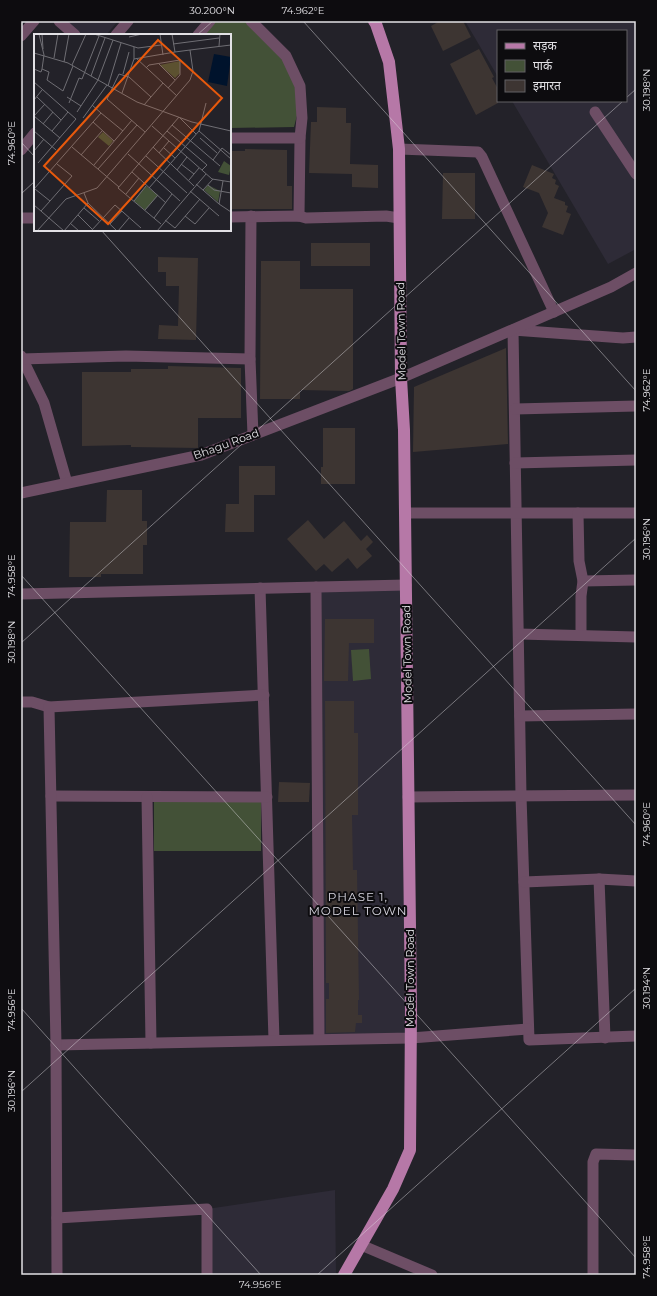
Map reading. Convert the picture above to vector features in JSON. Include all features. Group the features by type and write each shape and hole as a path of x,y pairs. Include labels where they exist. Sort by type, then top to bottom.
{"main road":[{"name":"Model Town Road","path":"344,1275 393,1189 410,1150 411,1038 404,430 401,378 399,150 389,62 374,21"}],"street":[{"path":"21,36 34,21"},
{"path":"59,21 74,34"},
{"path":"117,34 128,21"},
{"path":"199,34 210,21"},
{"path":"251,21 286,56 300,86 302,118 298,216"},
{"path":"595,112 636,174"},
{"path":"21,150 34,134"},
{"path":"231,138 300,138"},
{"path":"399,150 478,152 482,157 554,312"},
{"path":"231,216 298,216 306,218 386,216 400,218"},
{"path":"251,216 250,359 253,435"},
{"path":"21,218 34,218"},
{"name":"Bhagu Road","path":"21,492 201,455 401,378 611,287 636,272"},
{"path":"636,337 623,338 513,330 521,796 528,1040 636,1036"},
{"path":"67,483 44,403 21,358 126,356 250,359"},
{"path":"514,409 636,406"},
{"path":"515,463 636,460"},
{"path":"405,513 636,513"},
{"path":"578,513 579,561 583,581 581,596 581,635"},
{"path":"583,581 636,580"},
{"path":"21,594 406,585"},
{"path":"316,587 319,1039"},
{"path":"260,588 274,1040"},
{"path":"519,634 636,637"},
{"path":"21,702 32,702 49,707 264,695"},
{"path":"49,707 56,1045 57,1275"},
{"path":"520,716 636,714"},
{"path":"408,797 636,795"},
{"path":"51,796 267,797"},
{"path":"147,797 151,1043"},
{"path":"524,882 599,879 636,881"},
{"path":"599,879 605,1038"},
{"path":"56,1045 411,1038 528,1029"},
{"path":"593,1275 593,1162 596,1154 636,1155"},
{"path":"57,1218 207,1209 207,1275"},
{"path":"361,1245 432,1275"}],"shaded area":[{"path":"63,21 118,21 107,34 79,34"},
{"path":"465,21 636,21 636,249 608,264 513,102 627,102 627,30 497,30 497,75"},
{"path":"406,585 411,1038 319,1039 316,587"},
{"path":"335,1190 336,1275 207,1275 207,1209"}],"green space":[{"path":"216,21 246,21 292,70 301,100 294,127 231,128 231,34 205,34"},
{"path":"369,649 371,679 353,681 351,650"},
{"path":"154,802 261,802 261,851 154,851"}],"building":[{"path":"440,21 463,21 471,37 443,51 431,26"},
{"path":"479,49 494,77 492,78 497,87 498,103 476,115 450,64"},
{"path":"317,107 346,108 346,123 351,123 350,164 378,165 378,188 352,187 352,174 309,173 311,122 317,122"},
{"path":"245,149 287,150 287,186 292,186 292,209 231,209 231,151 245,151"},
{"path":"532,165 554,174 552,178 556,180 555,184 559,186 554,198 565,202 565,205 568,206 566,212 571,214 563,235 542,227 548,213 539,193 523,187"},
{"path":"443,173 475,173 475,219 442,219"},
{"path":"311,243 370,243 370,266 311,266"},
{"path":"158,257 198,258 196,340 158,339 159,325 178,326 179,286 166,286 166,272 158,272"},
{"path":"261,261 300,261 300,289 353,289 353,389 349,391 300,390 300,399 260,399"},
{"path":"506,348 508,444 413,452 414,387"},
{"path":"168,366 241,368 241,418 198,418 198,448 131,447 131,445 82,446 82,372 131,372 131,369 168,369"},
{"path":"323,428 355,428 355,484 321,484 321,467 323,467"},
{"path":"239,466 275,466 275,495 254,495 254,532 225,532 226,504 239,504"},
{"path":"107,490 142,490 142,521 147,521 147,545 143,545 143,574 101,574 101,577 69,577 70,522 106,522"},
{"path":"308,520 324,539 344,521 361,541 367,535 373,542 366,549 372,556 357,569 348,558 332,572 324,564 316,571 287,539"},
{"path":"325,619 374,619 374,643 349,643 348,681 324,681"},
{"path":"325,701 354,701 354,733 358,733 358,815 352,815 353,870 357,870 358,1015 362,1015 362,1023 356,1023 355,1032 326,1033 326,999 329,999 329,983 326,983"},
{"path":"279,782 310,783 309,802 278,802"}],"district":[{"name":"PHASE 1, MODEL TOWN","path":"358,903"}]}
